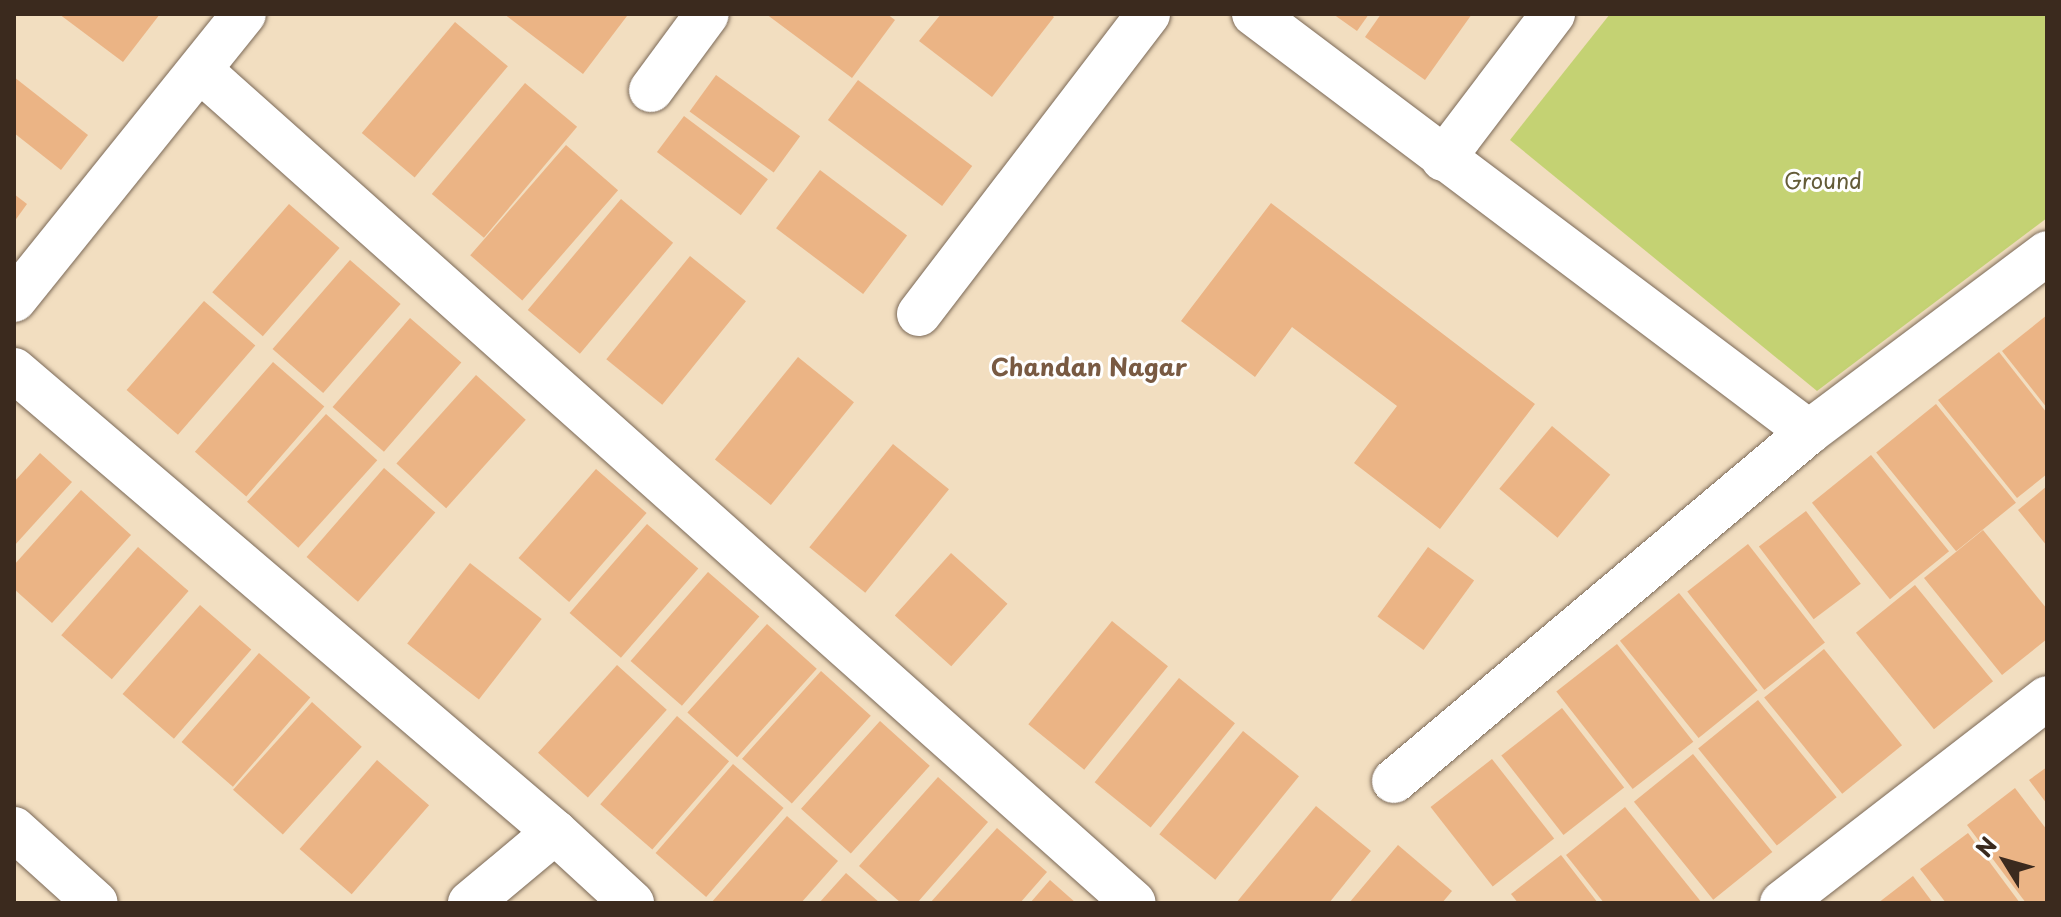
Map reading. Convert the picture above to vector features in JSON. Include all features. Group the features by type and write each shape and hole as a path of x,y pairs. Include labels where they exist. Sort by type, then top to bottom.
{"street":[{"path":"14,300 244,14"},
{"path":"651,90 707,14"},
{"path":"919,314 1148,14"},
{"path":"1254,14 1809,432"},
{"path":"1443,159 1553,14"},
{"path":"200,70 1134,903"},
{"path":"1394,781 1809,432 2047,253"},
{"path":"14,370 555,832 632,903"},
{"path":"1782,903 2047,698"},
{"path":"14,829 96,903"},
{"path":"470,903 555,832"}],"green space":[{"name":"Ground","path":"1610,14 2047,14 2047,218 1817,391 1510,140"}],"building":[{"path":"59,14 160,14 123,62"},
{"path":"504,14 624,14 627,16 583,74"},
{"path":"766,14 887,14 895,20 852,78"},
{"path":"941,14 1050,14 1054,17 992,97 919,41"},
{"path":"1333,14 1369,14 1357,31"},
{"path":"1381,14 1472,14 1425,80 1365,37"},
{"path":"455,22 508,66 415,177 362,133"},
{"path":"716,75 800,136 774,173 690,111"},
{"path":"14,77 88,135 61,170 14,133"},
{"path":"858,80 972,166 942,206 828,120"},
{"path":"525,83 577,127 484,238 432,194"},
{"path":"684,116 768,179 741,215 657,152"},
{"path":"566,145 618,190 522,300 470,255"},
{"path":"820,170 907,236 863,294 776,228"},
{"path":"14,194 27,204 14,222"},
{"path":"621,199 673,243 580,354 528,310"},
{"path":"1271,203 1535,404 1440,529 1354,463 1397,406 1292,327 1255,377 1181,321"},
{"path":"289,204 340,248 263,336 212,292"},
{"path":"690,256 746,301 662,405 606,359"},
{"path":"350,260 401,304 323,393 273,349"},
{"path":"204,301 255,346 178,435 127,390"},
{"path":"2047,315 2047,408 2002,351"},
{"path":"410,318 461,363 384,452 333,407"},
{"path":"1999,352 2047,413 2047,474 2017,498 1938,400"},
{"path":"798,357 854,402 771,505 715,460"},
{"path":"273,362 324,407 246,496 195,452"},
{"path":"476,375 526,420 446,508 396,463"},
{"path":"1936,404 2016,503 1956,551 1876,452"},
{"path":"326,414 377,460 298,548 247,502"},
{"path":"1552,426 1610,475 1558,538 1499,489"},
{"path":"893,444 949,489 865,593 809,547"},
{"path":"40,453 72,482 14,546 14,482"},
{"path":"1871,455 1949,551 1890,599 1812,503"},
{"path":"384,468 435,513 358,602 307,557"},
{"path":"596,469 647,513 569,602 519,558"},
{"path":"2047,486 2047,546 2018,510"},
{"path":"81,490 131,535 52,623 14,589 14,565"},
{"path":"1806,511 1861,584 1814,619 1759,547"},
{"path":"647,524 698,569 621,658 570,613"},
{"path":"1983,530 2047,609 2047,639 2002,675 1924,578"},
{"path":"1748,544 1825,643 1764,690 1687,591"},
{"path":"138,547 189,591 112,679 61,635"},
{"path":"1428,547 1474,581 1424,650 1377,617"},
{"path":"951,553 1007,604 951,666 895,615"},
{"path":"470,563 542,619 479,699 407,643"},
{"path":"708,572 759,617 682,706 631,661"},
{"path":"1915,585 1993,681 1934,729 1856,633"},
{"path":"1679,593 1758,690 1699,738 1620,641"},
{"path":"200,605 251,650 174,739 123,694"},
{"path":"1112,621 1168,666 1084,770 1028,724"},
{"path":"767,624 817,669 737,757 687,712"},
{"path":"1617,644 1693,742 1633,789 1556,691"},
{"path":"1824,649 1902,745 1842,794 1764,697"},
{"path":"259,653 310,698 233,787 182,742"},
{"path":"617,665 667,710 588,798 538,753"},
{"path":"821,671 871,716 792,804 742,759"},
{"path":"1179,678 1235,723 1151,827 1095,782"},
{"path":"1758,700 1837,797 1777,846 1698,748"},
{"path":"312,702 362,747 283,835 233,790"},
{"path":"1562,708 1624,788 1564,835 1501,755"},
{"path":"677,716 729,761 652,850 600,804"},
{"path":"880,721 930,766 851,854 801,809"},
{"path":"1243,731 1299,776 1215,880 1159,834"},
{"path":"1693,754 1772,852 1713,900 1634,802"},
{"path":"1492,759 1554,839 1493,887 1431,807"},
{"path":"377,760 429,805 352,894 300,849"},
{"path":"733,764 784,808 706,897 656,853"},
{"path":"2047,767 2047,804 2029,780"},
{"path":"938,777 988,822 917,903 901,903 859,866"},
{"path":"2015,788 2047,830 2047,903 2026,903 1967,825"},
{"path":"1316,806 1371,851 1329,903 1236,903"},
{"path":"1625,807 1702,903 1604,903 1566,855"},
{"path":"787,816 838,861 801,903 711,903"},
{"path":"997,828 1047,872 1020,903 930,903"},
{"path":"1968,833 2020,903 1946,903 1920,869"},
{"path":"1398,845 1452,891 1442,903 1349,903"},
{"path":"1561,855 1598,903 1518,903 1511,894"},
{"path":"846,873 880,903 819,903"},
{"path":"1913,876 1933,903 1878,903"},
{"path":"1050,880 1076,903 1030,903"}],"district":[{"name":"Chandan Nagar","path":"1089,367"}]}
